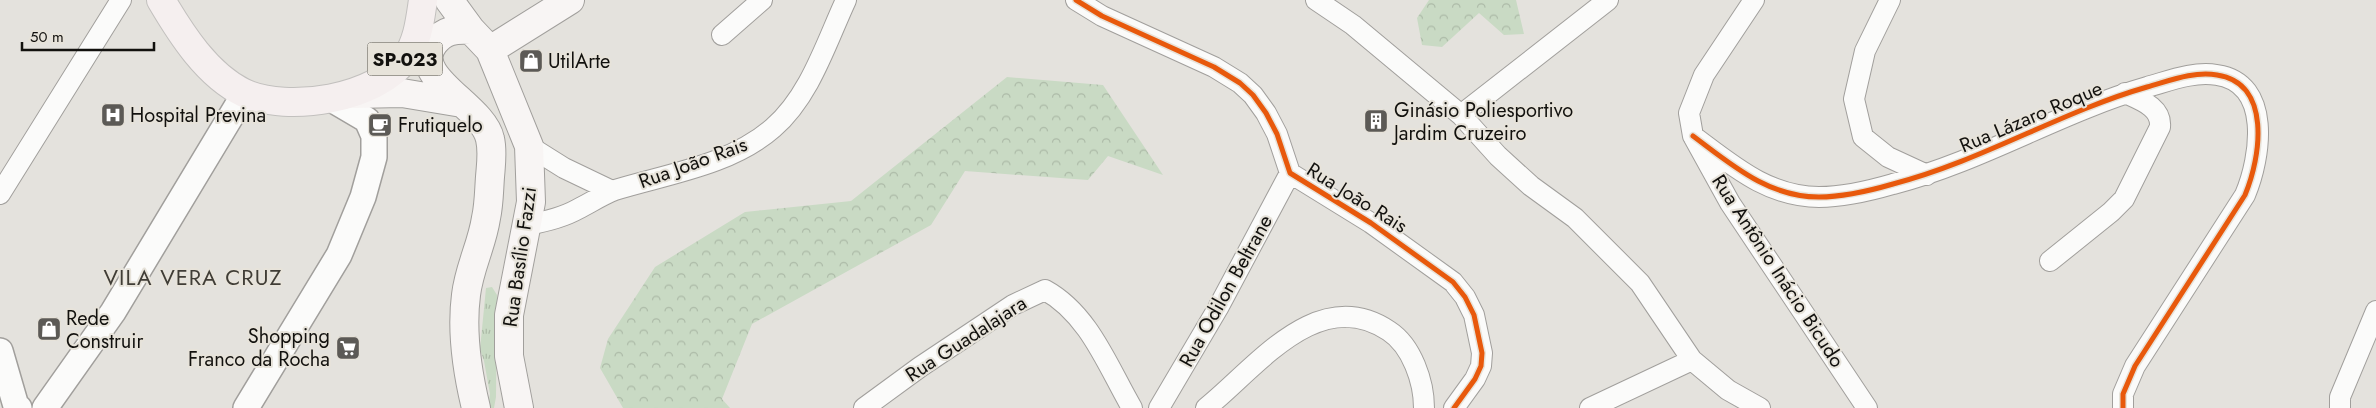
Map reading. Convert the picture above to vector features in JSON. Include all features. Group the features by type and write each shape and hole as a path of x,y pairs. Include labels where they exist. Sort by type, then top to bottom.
{"main road":[{"name":"SP-023","path":"161,0 176,26 192,46 228,83 245,93 277,101 402,93 462,103"},
{"path":"181,0 192,46"},
{"name":"SP-023","path":"344,97 386,77 406,58 418,34 423,0"},
{"name":"Rua Basílio Fazzi","path":"449,0 471,30 490,50 529,146 531,202 509,315 509,356 518,408"},
{"path":"490,50 570,0"},
{"name":"Rua Basílio Fazzi","path":"471,30 459,29 445,33 438,38 428,53 431,69 462,103 480,118 490,136 492,150 486,219 474,256 466,295 464,332 468,373 476,408"},
{"path":"486,219 505,226 527,225"},
{"path":"474,256 496,251 506,254 518,264"}],"street":[{"path":"0,194 121,0"},
{"path":"722,35 762,0"},
{"name":"Rua João Rais","path":"527,225 559,217 612,191 722,157 755,142 774,127 795,102 816,67 846,0"},
{"name":"Rua João Rais","path":"1076,0 1102,16 1214,67 1240,83 1253,95 1278,134 1290,173 1371,222 1453,282 1465,297 1474,315 1482,353 1481,366 1475,379 1454,408"},
{"path":"1316,0 1353,25 1461,114 1498,156 1531,186 1575,218 1612,252 1640,283 1692,360 1728,390 1760,408"},
{"path":"1461,114 1608,0"},
{"name":"Rua Antônio Inácio Bicudo","path":"1754,0 1704,75 1689,114 1693,136 1730,203 1867,408"},
{"path":"1890,0 1866,51 1854,100 1862,137 1888,157 1927,175"},
{"name":"Rua Lázaro Roque","path":"1693,136 1761,185 1789,195 1820,197 1862,193 1927,175 1998,148 2124,94 2188,75 2215,75 2233,79 2247,91 2254,106 2258,148 2253,176 2245,195 2134,366 2123,394 2122,408"},
{"path":"45,408 112,312 245,93"},
{"path":"2050,261 2111,212 2124,199 2160,127 2161,118 2158,113 2144,102 2124,94"},
{"path":"246,408 339,255 363,197 374,157 374,136 366,120 344,97"},
{"name":"Rua João Rais","path":"529,146 564,168 612,191"},
{"name":"Rua Odilon Beltrane","path":"1159,408 1218,308 1290,173"},
{"name":"Rua Guadalajara","path":"864,408 920,367 1006,310 1046,290 1061,299 1082,322 1132,408"},
{"path":"2340,408 2340,397 2376,311"},
{"path":"1206,408 1280,342 1308,325 1347,317 1366,318 1380,324 1394,334 1407,348 1424,394 1424,408"},
{"path":"0,351 16,406 19,408"},
{"path":"1590,408 1692,360"}],"green space":[{"path":"1429,0 1516,0 1524,34 1504,35 1479,13 1442,47 1422,45 1417,18"},
{"path":"1007,77 1103,85 1163,175 1108,156 1088,180 965,171 931,225 752,324 722,399 730,408 623,408 600,368 608,339 655,267 745,212 851,201"},
{"path":"492,287 497,295 496,397 494,408 488,408 490,394 480,349 486,288"}],"cycle path":[{"path":"1076,0 1102,16 1214,67 1240,83 1253,95 1266,113 1277,134 1290,173 1371,223 1453,282 1465,297 1474,315 1482,353 1481,366 1475,379 1454,408"},
{"path":"1693,136 1737,168 1783,192 1801,196 1838,196 1875,189 1958,163 2083,109 2147,87 2199,74 2217,75 2235,81 2247,92 2254,106 2258,124 2258,142 2251,179 2245,195 2135,366 2123,394 2123,408"}],"place":[{"name":"UtilArte","path":"531,61"},
{"name":"Hospital Previna","path":"113,115"},
{"name":"Ginásio Poliesportivo Jardim Cruzeiro","path":"1376,121"},
{"name":"Frutiquelo","path":"380,125"},
{"name":"Rede Construir","path":"49,329"},
{"name":"Shopping Franco da Rocha","path":"348,348"}],"district":[{"name":"VILA VERA CRUZ","path":"193,277"}]}
